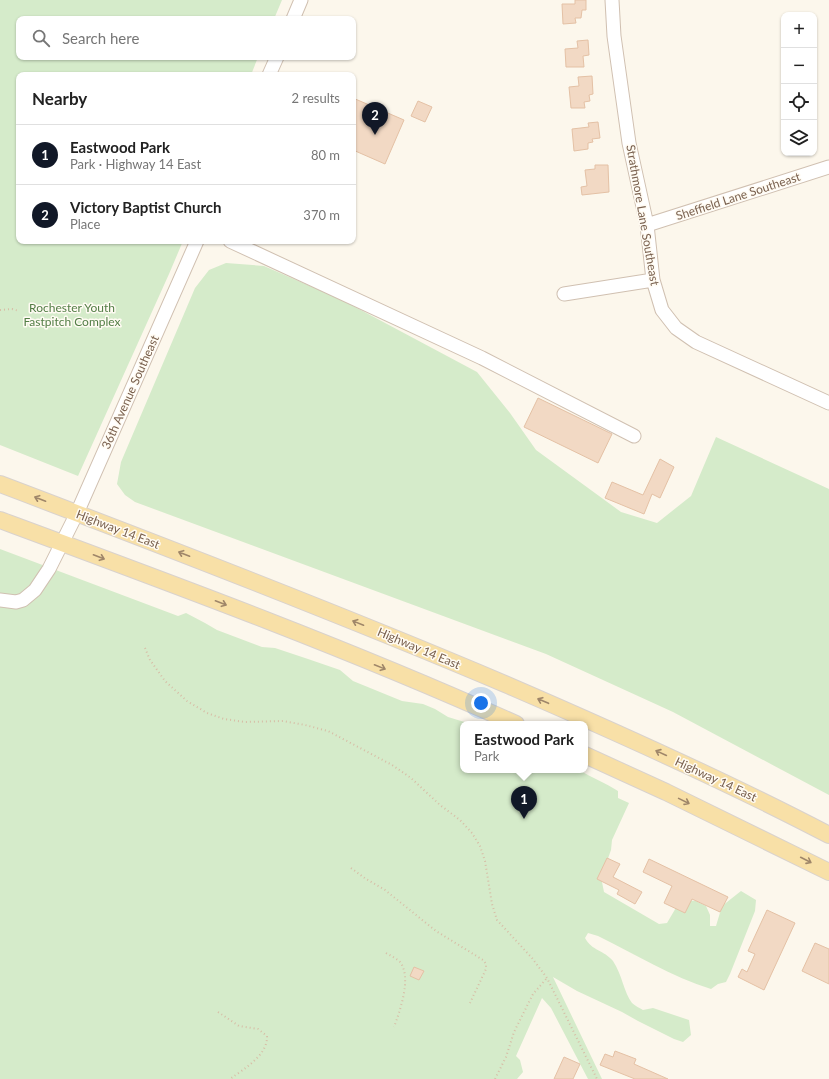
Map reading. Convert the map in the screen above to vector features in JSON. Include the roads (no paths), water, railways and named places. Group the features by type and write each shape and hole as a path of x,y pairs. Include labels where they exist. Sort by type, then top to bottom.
{"main road":[{"name":"Highway 14 East","path":"0,484 296,597 548,703 649,748 798,818 829,835"},
{"path":"0,520 321,642 509,721"},
{"path":"588,756 666,792 829,872"}],"street":[{"path":"294,16 301,0"},
{"name":"Strathmore Lane Southeast","path":"612,0 614,36 629,143 647,225 653,280 662,310 676,328 696,342 829,403"},
{"path":"270,72 276,60"},
{"name":"Sheffield Lane Southeast","path":"647,225 829,167"},
{"name":"36th Avenue Southeast","path":"0,600 16,602 22,600 35,590 49,569 77,513 196,244"},
{"path":"236,244 482,358 634,436"},
{"path":"564,294 653,280"}],"place":[{"name":"Victory Baptist Church","path":"375,135"},
{"name":"Eastwood Park","path":"524,819"}],"park label":[{"name":"Rochester Youth Fastpitch Complex","path":"72,314"}]}
